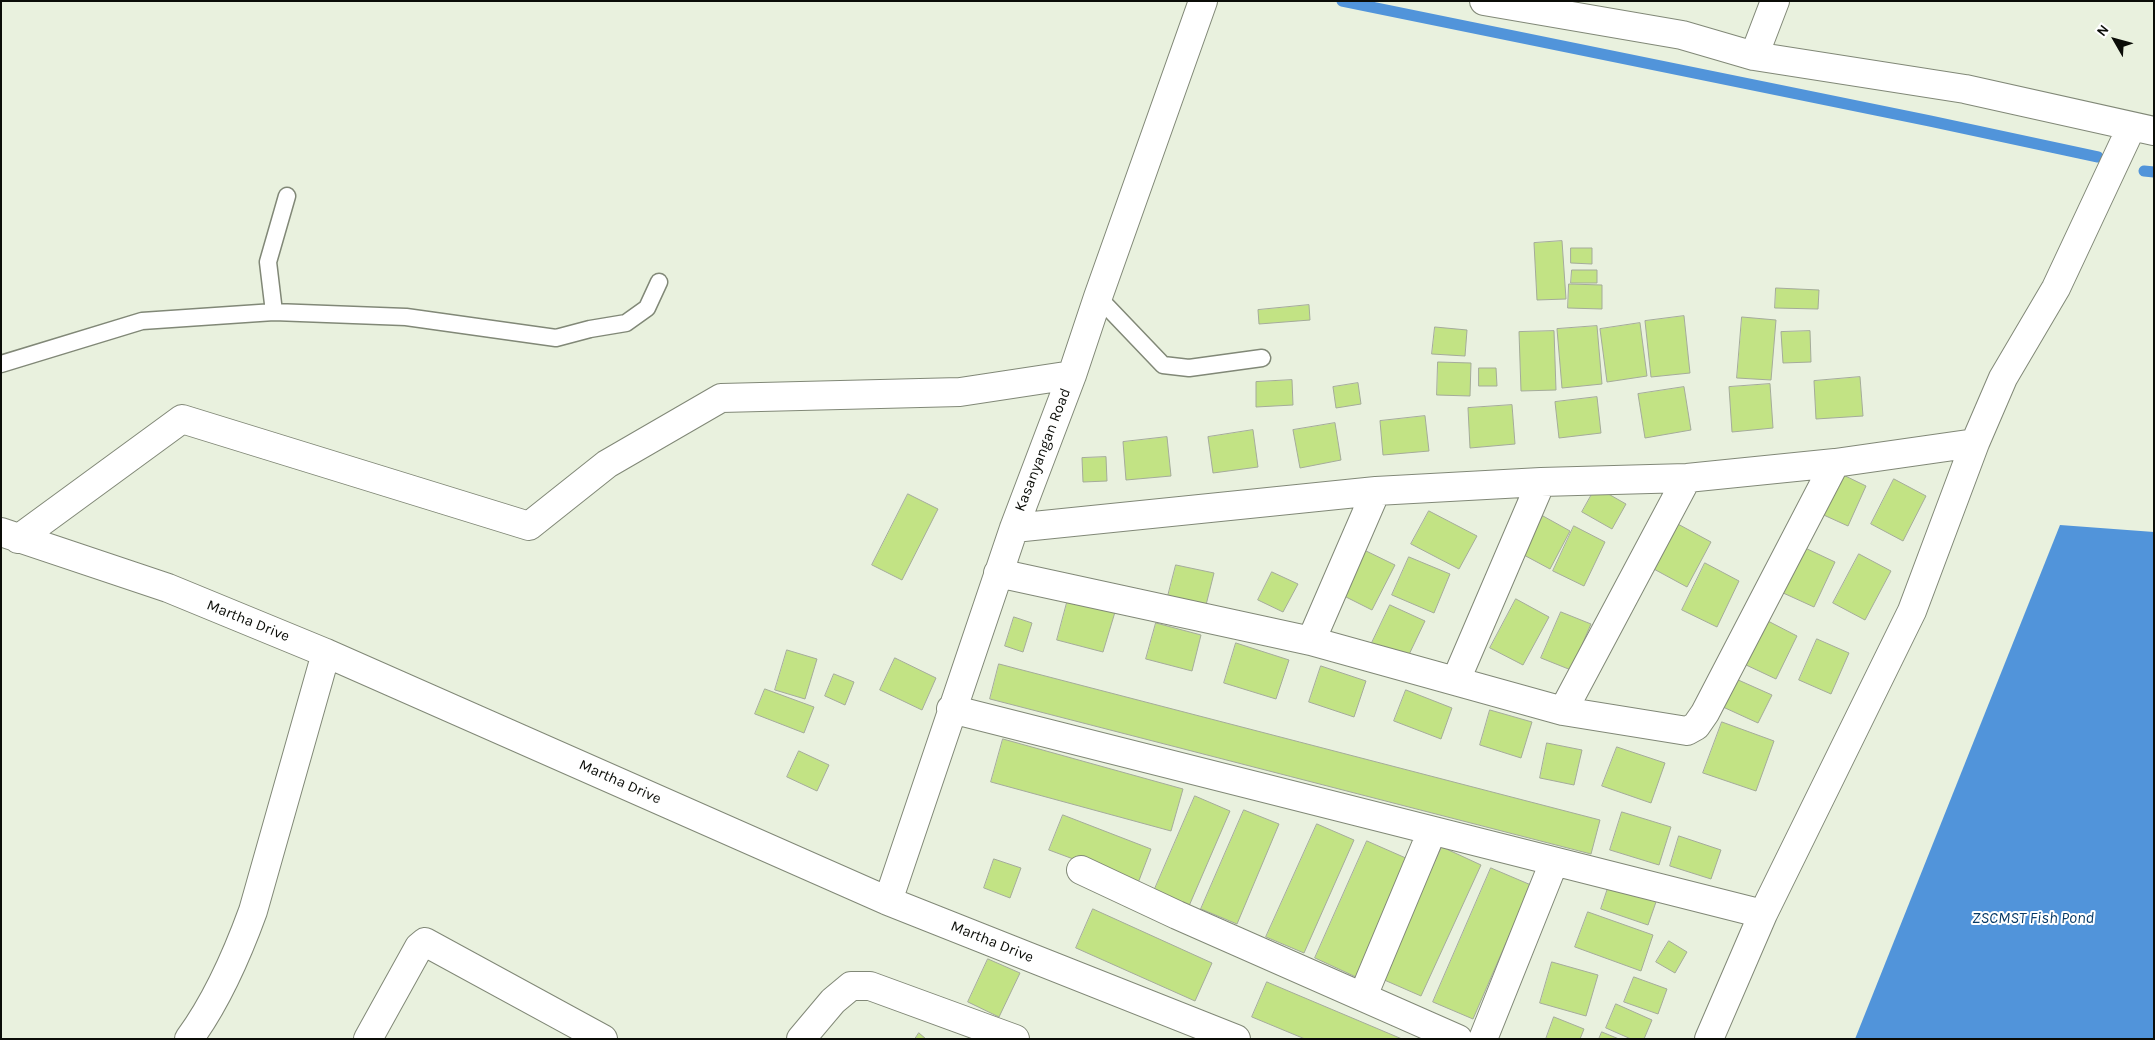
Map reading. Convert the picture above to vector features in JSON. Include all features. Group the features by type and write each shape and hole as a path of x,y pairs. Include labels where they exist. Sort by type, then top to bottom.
{"street":[{"name":"Kasanyangan Road","path":"888,900 951,708 1014,528 1072,375 1204,1"},
{"path":"1484,1 1682,35 1754,56 1965,89 2142,129 2056,288 2003,378 1975,443 1912,611 1763,914 1709,1039"},
{"path":"1754,56 1775,1"},
{"path":"7,538 182,419 529,526 607,464 722,398 960,392 1072,375"},
{"path":"1014,528 1376,492 1541,482 1687,478 1835,463 1975,443"},
{"path":"998,574 1311,641 1563,711 1686,731 1696,726 1710,704 1835,463"},
{"path":"1563,711 1687,478"},
{"path":"1456,680 1541,482"},
{"path":"1311,641 1376,492"},
{"name":"Martha Drive","path":"7,538 168,588 326,653 888,900 1236,1039"},
{"path":"189,1039 202,1021 223,981 253,912 326,653"},
{"path":"951,708 1763,914"},
{"path":"1363,996 1432,831"},
{"path":"1483,1039 1554,862"},
{"path":"1081,870 1177,915 1458,1039"},
{"path":"372,1038 418,947 425,942 603,1039"},
{"path":"801,1039 833,1001 851,986 870,986 1015,1039"}],"lane":[{"path":"274,312 268,262 287,196"},
{"path":"1,364 142,320 274,312 406,317 556,338 590,329 626,323 647,308 659,282"},
{"path":"1098,297 1163,365 1189,368 1262,358"}],"water":[{"name":"ZSCMST Fish Pond","path":"2060,525 2154,532 2154,1039 1855,1039"}],"building":[{"path":"1562,241 1566,299 1537,300 1534,243"},
{"path":"1571,248 1592,248 1592,264 1571,263"},
{"path":"1572,270 1597,270 1597,283 1571,283"},
{"path":"1569,284 1602,285 1602,309 1568,308"},
{"path":"1776,288 1819,290 1818,309 1775,308"},
{"path":"1309,305 1310,320 1259,324 1258,310"},
{"path":"1684,316 1690,373 1651,377 1645,321"},
{"path":"1742,317 1776,320 1771,380 1737,378"},
{"path":"1640,323 1647,376 1607,382 1600,329"},
{"path":"1597,326 1602,384 1562,388 1557,329"},
{"path":"1435,327 1467,330 1465,356 1432,354"},
{"path":"1554,331 1556,390 1521,391 1519,332"},
{"path":"1810,331 1811,362 1783,363 1781,332"},
{"path":"1438,362 1471,363 1470,396 1437,395"},
{"path":"1479,368 1496,368 1497,386 1479,386"},
{"path":"1860,377 1863,416 1816,419 1814,381"},
{"path":"1292,380 1293,405 1256,407 1256,382"},
{"path":"1358,383 1361,404 1336,408 1333,387"},
{"path":"1770,384 1773,428 1732,432 1729,387"},
{"path":"1684,387 1691,430 1645,438 1638,394"},
{"path":"1597,397 1601,433 1559,438 1555,402"},
{"path":"1512,405 1515,444 1470,448 1468,408"},
{"path":"1425,416 1429,451 1383,455 1380,421"},
{"path":"1335,423 1341,460 1300,468 1293,430"},
{"path":"1253,430 1258,467 1213,473 1208,437"},
{"path":"1167,437 1171,476 1126,480 1123,442"},
{"path":"1106,457 1107,481 1083,482 1082,458"},
{"path":"1835,471 1866,486 1848,526 1817,512"},
{"path":"1894,479 1926,496 1903,541 1871,524"},
{"path":"1596,487 1626,504 1612,529 1582,512"},
{"path":"908,494 938,509 902,580 872,565"},
{"path":"1429,511 1477,536 1459,569 1411,544"},
{"path":"1543,516 1570,531 1550,569 1522,554"},
{"path":"1676,523 1711,542 1687,587 1652,568"},
{"path":"1574,526 1605,542 1584,586 1553,571"},
{"path":"1803,547 1835,562 1814,607 1781,592"},
{"path":"1362,549 1395,565 1372,610 1340,594"},
{"path":"1859,554 1891,571 1865,620 1833,603"},
{"path":"1409,557 1450,574 1434,613 1392,595"},
{"path":"1705,563 1739,581 1717,627 1682,610"},
{"path":"1176,565 1214,573 1206,605 1168,596"},
{"path":"1272,572 1298,584 1283,612 1258,600"},
{"path":"1068,599 1115,612 1103,652 1057,640"},
{"path":"1516,599 1549,617 1523,665 1490,648"},
{"path":"1390,605 1425,621 1405,663 1370,647"},
{"path":"1561,612 1591,624 1571,670 1541,658"},
{"path":"1014,617 1032,623 1023,652 1005,646"},
{"path":"1766,620 1797,636 1776,679 1744,664"},
{"path":"1156,623 1201,635 1192,671 1146,659"},
{"path":"1817,639 1849,653 1831,694 1799,680"},
{"path":"1236,643 1289,660 1276,699 1224,683"},
{"path":"787,650 817,659 805,699 775,690"},
{"path":"895,658 936,678 922,710 880,690"},
{"path":"999,664 1600,820 1591,854 990,699"},
{"path":"1321,666 1366,681 1354,717 1309,702"},
{"path":"834,674 854,682 845,705 825,696"},
{"path":"1736,679 1772,695 1758,723 1723,707"},
{"path":"765,689 814,707 804,733 755,714"},
{"path":"1406,690 1452,708 1441,739 1394,721"},
{"path":"1490,710 1532,722 1521,758 1480,745"},
{"path":"1722,722 1774,741 1756,791 1703,773"},
{"path":"1003,739 1183,789 1171,831 991,782"},
{"path":"1547,743 1582,750 1574,785 1540,778"},
{"path":"1617,747 1665,763 1651,803 1602,786"},
{"path":"799,751 829,765 817,791 787,777"},
{"path":"1195,796 1230,811 1189,906 1154,891"},
{"path":"1244,810 1279,824 1237,924 1201,909"},
{"path":"1622,812 1671,827 1659,865 1610,850"},
{"path":"1063,815 1151,849 1138,883 1049,850"},
{"path":"1317,824 1354,840 1304,953 1266,937"},
{"path":"1679,836 1721,850 1711,879 1670,866"},
{"path":"1367,841 1408,859 1356,977 1315,958"},
{"path":"1442,847 1481,865 1421,996 1382,979"},
{"path":"994,859 1021,868 1010,898 984,888"},
{"path":"1491,868 1531,885 1473,1019 1433,1002"},
{"path":"1610,882 1657,899 1648,925 1601,909"},
{"path":"1093,909 1212,963 1195,1001 1076,948"},
{"path":"1588,912 1653,935 1641,971 1575,947"},
{"path":"1669,941 1687,952 1675,973 1656,962"},
{"path":"988,959 1020,973 999,1017 968,1002"},
{"path":"1552,962 1598,975 1586,1016 1540,1003"},
{"path":"1634,977 1667,989 1658,1014 1624,1002"},
{"path":"1267,982 1402,1039 1305,1039 1252,1017"},
{"path":"1616,1004 1652,1020 1644,1039 1631,1039 1606,1028"},
{"path":"1554,1017 1584,1029 1580,1039 1546,1039"},
{"path":"1602,1032 1619,1039 1599,1039"},
{"path":"919,1033 926,1039 915,1039"}],"waterway":[{"path":"1342,1 2098,157"},
{"path":"2144,171 2154,172"}]}
